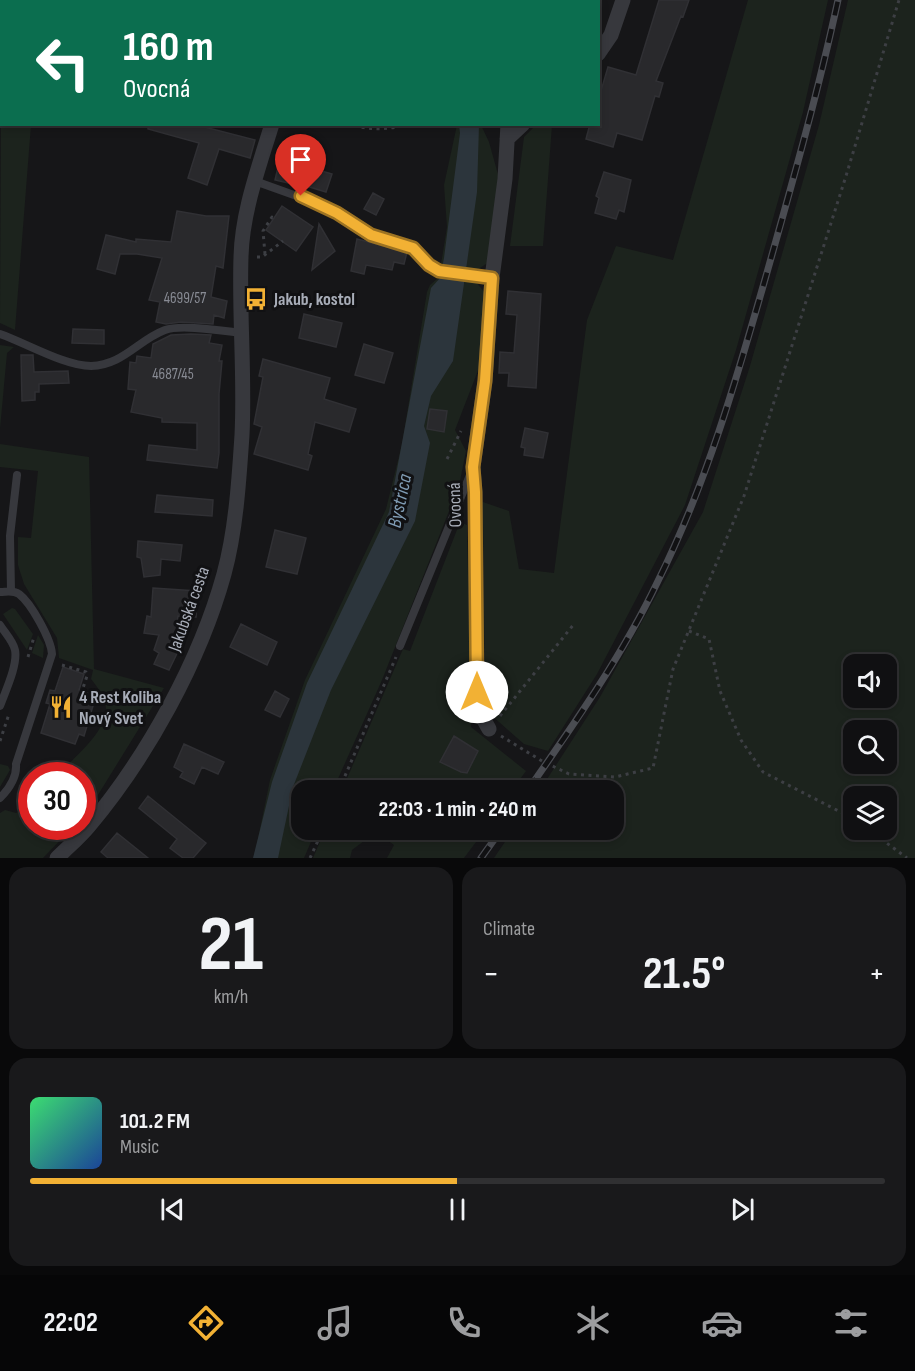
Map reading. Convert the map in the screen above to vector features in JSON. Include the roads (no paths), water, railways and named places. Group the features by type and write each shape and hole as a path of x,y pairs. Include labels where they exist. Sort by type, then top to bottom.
{"street":[{"path":"600,51 611,35 623,0"},
{"name":"Jakubská cesta","path":"57,858 89,826 135,764 189,668 224,573 238,482 242,433 241,256 246,218 271,126"},
{"name":"Ovocná","path":"489,729 479,711 477,692 473,467 485,381 492,278 505,179 507,132"}],"lane":[{"path":"255,182 319,204 371,235 405,244 413,248 429,265 439,271 492,278"},
{"path":"0,334 74,363 90,366 103,364 128,354 165,330 177,328 242,333"},
{"path":"400,645 473,467"},
{"path":"11,591 10,536 17,475"},
{"path":"0,592 11,591 24,599 48,635 52,654 16,764 17,771 12,783 0,798"},
{"path":"0,625 12,642 15,662 0,706"}],"water":[{"name":"Bystrica","path":"459,126 479,126 477,192 453,361 431,396 424,426 430,443 415,521 331,690 296,780 291,780 291,796 278,858 253,858 272,782 307,683 389,512 431,288 440,278"}],"railway":[{"path":"535,780 580,715 629,637 675,546 705,470 755,315 804,138 838,0"},
{"path":"481,858 494,840"}],"place":[{"name":"Jakub, kostol","path":"256,299"},
{"name":"4 Rest Koliba Nový Svet","path":"61,707"}]}
